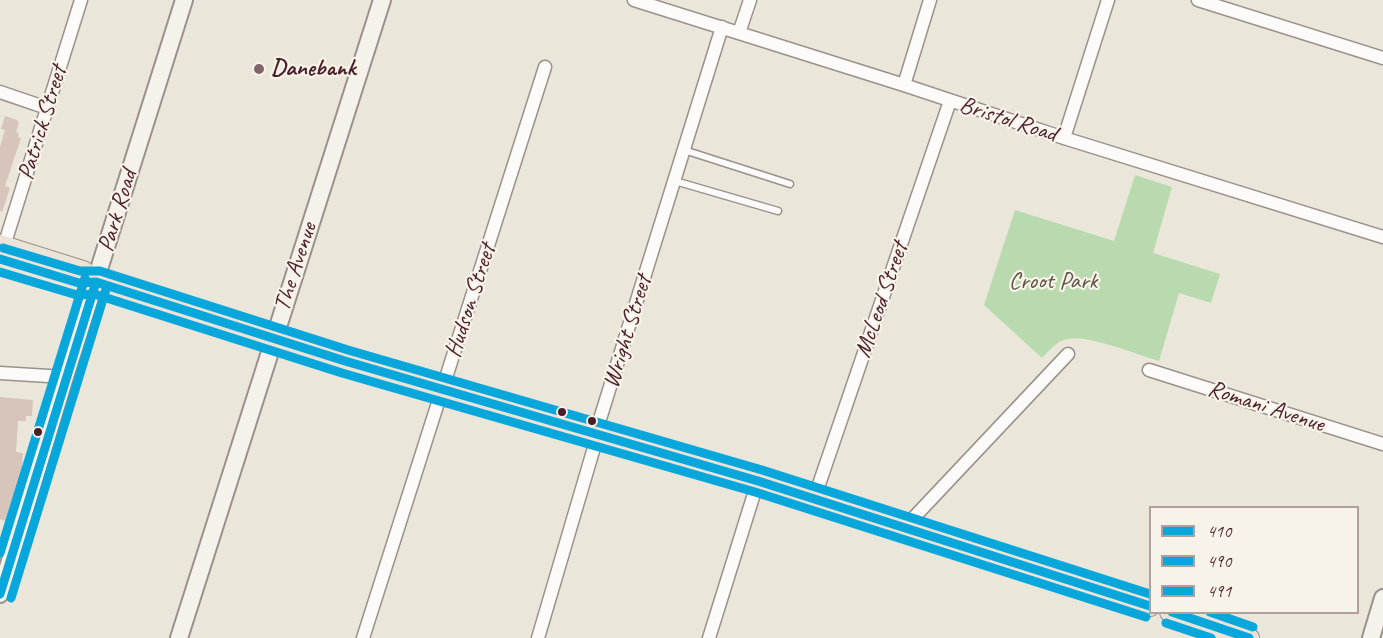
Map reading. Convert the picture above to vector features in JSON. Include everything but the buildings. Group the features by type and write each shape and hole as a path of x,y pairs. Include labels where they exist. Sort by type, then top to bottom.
{"main road":[{"path":"1,250 79,283 96,282 274,338 758,481 1149,606"},
{"path":"1176,614 1249,638"}],"street":[{"name":"Patrick Street","path":"1,250 81,0"},
{"name":"Park Road","path":"0,594 5,562 184,0"},
{"name":"The Avenue","path":"179,638 382,0"},
{"name":"Bristol Road","path":"634,0 1064,138 1383,237"},
{"path":"739,33 750,0"},
{"path":"904,85 930,0"},
{"path":"1064,138 1108,0"},
{"path":"1198,0 1383,58"},
{"name":"Wright Street","path":"538,638 598,434 600,419 722,27"},
{"name":"Hudson Street","path":"363,638 545,67"},
{"path":"0,92 47,108"},
{"name":"McLeod Street","path":"814,499 950,101"},
{"path":"904,528 1068,354"},
{"name":"Romani Avenue","path":"1149,370 1383,444"},
{"path":"0,373 65,377"},
{"path":"709,638 758,481"},
{"path":"1371,638 1380,627 1383,598"}],"lane":[{"path":"684,150 790,184"},
{"path":"675,181 778,212"}],"green space":[{"name":"Croot Park","path":"1135,175 1172,187 1153,253 1220,274 1211,303 1179,293 1159,361 1100,342 1077,338 1060,342 1042,358 984,305 1015,210 1114,241"}],"transit line":[{"name":"491","path":"3,248 80,271 100,271 348,350 762,470 1149,594"},
{"name":"410","path":"0,259 79,283 96,282 345,361 758,481 1149,606"},
{"name":"490","path":"0,272 77,295 94,294 342,373 755,492 1146,617"},
{"name":"491","path":"0,553 85,278"},
{"name":"410","path":"0,594 96,282"},
{"name":"490","path":"11,598 107,286"},
{"name":"410","path":"1178,614 1249,638"},
{"name":"491","path":"1216,614 1253,627"},
{"name":"490","path":"1166,623 1211,638"}],"place":[{"name":"Danebank","path":"259,69"}]}
